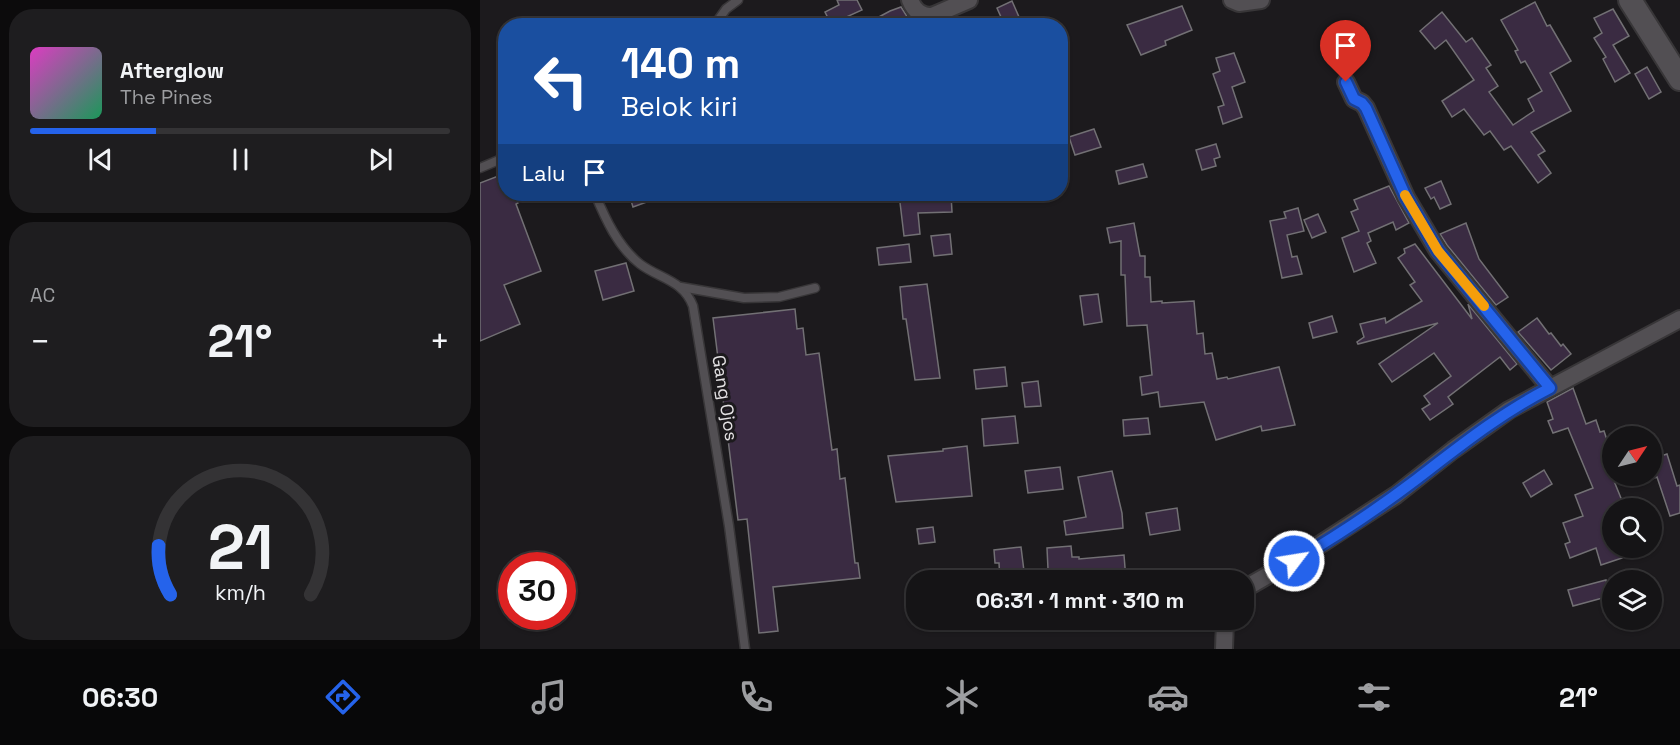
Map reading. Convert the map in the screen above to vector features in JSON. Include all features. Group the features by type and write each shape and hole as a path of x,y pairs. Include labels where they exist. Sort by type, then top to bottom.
{"street":[{"path":"910,0 915,10 926,16 932,16 969,0"},
{"path":"1232,0 1239,3 1261,0"},
{"path":"1629,0 1680,79"},
{"path":"1346,82 1354,99 1366,108 1406,197 1438,251 1550,388"},
{"path":"1254,583 1310,551 1396,495 1509,410 1680,319"},
{"path":"1224,649 1225,630"}],"lane":[{"path":"720,18 726,9 738,0"},
{"path":"480,168 498,160"},
{"path":"599,201 628,253 641,265 680,287 744,298 779,297 815,288"},
{"name":"Gang Ojos","path":"680,287 690,296 693,306 729,526 745,649"}],"building":[{"path":"837,0 857,0 862,10 844,18 828,18 825,12 839,5"},
{"path":"1012,1 1019,18 1001,18 997,8"},
{"path":"1535,2 1547,26 1550,25 1571,61 1550,73 1571,111 1531,132 1545,151 1538,155 1551,173 1538,183 1511,146 1504,150 1490,131 1484,135 1464,109 1452,117 1442,101 1474,80 1446,40 1435,49 1420,31 1442,12 1466,42 1472,38 1491,65 1486,68 1498,86 1489,92 1513,125 1534,111 1528,99 1542,91 1525,61 1521,63 1515,51 1518,50 1501,20"},
{"path":"1182,6 1192,30 1165,41 1166,45 1141,55 1127,25"},
{"path":"901,7 908,18 877,18"},
{"path":"1613,9 1629,36 1613,45 1630,73 1615,82 1603,59 1606,57 1594,38 1602,33 1594,18"},
{"path":"1234,53 1245,82 1232,87 1242,117 1223,124 1218,107 1224,105 1213,74 1220,71 1216,58"},
{"path":"1647,67 1661,92 1649,99 1635,74"},
{"path":"1094,129 1101,147 1075,155 1069,137"},
{"path":"1216,144 1220,157 1214,159 1216,166 1202,170 1196,150"},
{"path":"1143,164 1147,177 1119,184 1116,171"},
{"path":"498,176 498,201 517,201 516,204 541,271 504,285 520,324 480,341 480,183"},
{"path":"1441,181 1451,204 1440,209 1434,197 1431,199 1425,188"},
{"path":"1389,186 1409,223 1396,230 1393,222 1368,233 1371,241 1367,243 1376,263 1354,272 1342,238 1359,231 1351,212 1358,209 1354,200"},
{"path":"631,201 650,201 633,207"},
{"path":"900,201 951,201 952,212 918,213 920,234 904,236"},
{"path":"1298,208 1304,231 1287,235 1292,257 1297,256 1302,274 1282,278 1270,221 1286,218 1284,212"},
{"path":"1318,214 1326,232 1312,238 1304,220"},
{"path":"1134,223 1140,256 1145,256 1145,277 1150,277 1151,302 1194,301 1197,334 1203,333 1205,354 1212,353 1217,379 1227,377 1228,379 1279,367 1295,425 1262,431 1261,426 1216,440 1204,402 1160,407 1158,392 1142,395 1140,377 1152,375 1147,325 1127,326 1125,275 1121,275 1121,241 1110,243 1107,228"},
{"path":"1466,223 1479,259 1508,297 1496,305 1440,234"},
{"path":"950,234 952,254 934,256 931,236"},
{"path":"909,244 911,262 879,265 877,248"},
{"path":"1415,244 1472,319 1468,304 1517,364 1510,370 1500,357 1448,397 1453,404 1430,420 1422,409 1430,404 1424,396 1451,376 1434,353 1392,382 1379,364 1438,323 1358,344 1357,342 1364,337 1360,324 1385,318 1386,323 1422,301 1410,285 1415,282 1398,258 1405,253 1404,249"},
{"path":"626,263 634,291 603,300 595,271"},
{"path":"927,284 940,378 915,380 906,319 903,319 900,287"},
{"path":"1098,294 1102,322 1084,325 1080,296"},
{"path":"795,309 797,329 803,328 806,355 819,353 832,450 837,449 840,479 845,478 855,563 858,563 860,578 773,587 778,631 759,633 747,519 738,520 713,318"},
{"path":"1332,316 1337,332 1313,338 1309,323"},
{"path":"1537,318 1549,334 1551,333 1571,354 1551,370 1518,332"},
{"path":"1005,367 1007,386 976,389 974,370"},
{"path":"1038,381 1041,406 1025,407 1022,383"},
{"path":"1573,388 1586,424 1596,420 1600,432 1602,432 1602,486 1616,486 1621,498 1602,498 1602,558 1622,558 1601,565 1596,548 1570,558 1565,544 1570,542 1563,523 1583,516 1575,495 1593,488 1568,428 1553,433 1548,421 1553,419 1547,402"},
{"path":"1015,416 1018,443 984,446 982,419"},
{"path":"1148,418 1150,434 1124,436 1123,420"},
{"path":"967,446 972,496 896,502 888,456 943,451 943,449"},
{"path":"1667,454 1677,486 1680,485 1680,513 1670,516 1660,486 1662,486 1662,456"},
{"path":"1060,467 1063,489 1028,493 1025,471"},
{"path":"1544,470 1552,484 1531,497 1523,483"},
{"path":"1112,471 1122,513 1123,528 1066,535 1064,521 1086,517 1078,477"},
{"path":"1177,508 1180,530 1150,535 1146,513"},
{"path":"933,527 935,542 919,544 917,529"},
{"path":"1071,546 1072,557 1079,557 1079,559 1124,555 1125,570 1036,570 1048,569 1047,548"},
{"path":"1021,547 1024,570 999,570 999,563 995,563 994,550"},
{"path":"1602,581 1602,598 1573,606 1568,590"}],"slow traffic":[{"path":"1405,195 1438,251 1484,306"}],"route":[{"path":"1294,561 1396,495 1509,410 1550,388 1438,251 1406,197 1366,108 1354,99 1346,82"}]}
